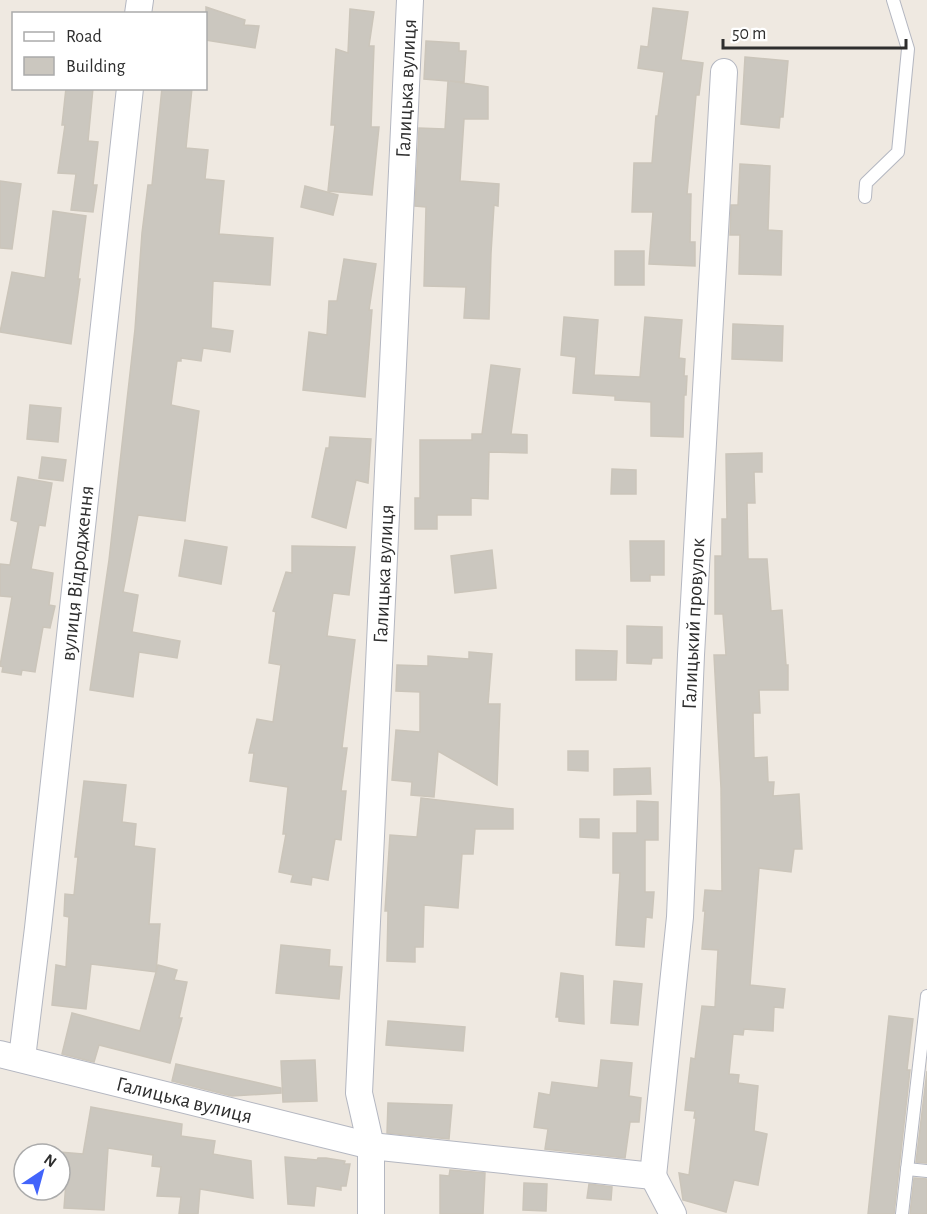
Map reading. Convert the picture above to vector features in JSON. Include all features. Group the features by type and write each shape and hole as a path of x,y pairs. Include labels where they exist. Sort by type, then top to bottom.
{"street":[{"name":"Галицька вулиця","path":"371,1214 370,1146 360,1093 410,0"},
{"name":"Галицький провулок","path":"653,1176 680,917 692,643 724,72"},
{"name":"вулиця Відродження","path":"11,1056 40,917 130,90"},
{"name":"Галицька вулиця","path":"11,1056 370,1146 653,1176"},
{"path":"653,1176 673,1214"}],"lane":[{"path":"865,197 866,183 898,152 908,49 893,0"},
{"path":"902,1214 907,1169 921,1091 927,996"},
{"path":"907,1169 927,1171"}],"building":[{"path":"206,7 245,20 244,25 259,26 255,48 207,40"},
{"path":"653,8 688,12 681,60 703,63 699,95 696,95 687,194 691,194 690,242 695,242 695,266 649,264 653,212 632,212 634,163 652,163 656,116 658,116 664,72 638,68 641,46 648,47"},
{"path":"350,9 374,12 369,46 374,46 371,127 379,127 372,195 328,191 335,125 331,125 336,49 348,53"},
{"path":"426,41 459,43 459,51 466,51 464,82 450,81 488,87 488,119 464,119 460,181 499,184 498,206 494,205 489,319 464,318 466,287 424,286 426,207 415,206 419,128 445,129 448,81 424,79"},
{"path":"745,57 788,61 783,117 780,117 779,128 741,124"},
{"path":"66,90 93,90 88,141 98,142 93,185 97,185 93,212 71,210 76,174 58,173 65,125 62,125"},
{"path":"162,90 192,90 186,148 208,150 205,179 224,181 219,234 273,238 270,285 213,281 211,328 233,331 230,352 203,348 201,361 181,358 181,361 177,361 171,405 199,411 185,521 138,515 123,592 138,595 132,632 180,641 177,658 139,652 133,697 90,690 109,560 135,329 142,233 148,185 152,185"},
{"path":"740,164 770,166 768,230 782,231 781,275 739,274 740,235 730,235 731,205 738,205"},
{"path":"0,181 21,184 12,249 0,248"},
{"path":"305,186 338,195 333,215 301,207"},
{"path":"53,211 86,216 71,344 0,332 12,272 45,278"},
{"path":"615,251 644,251 644,285 615,285"},
{"path":"344,259 376,264 369,310 372,310 365,397 303,390 309,332 327,335 329,301 337,301"},
{"path":"564,317 598,320 594,375 640,377 645,317 682,320 679,358 685,359 684,376 687,376 683,437 651,436 651,402 615,400 615,396 573,393 576,357 561,355"},
{"path":"733,324 783,326 782,361 732,359"},
{"path":"491,365 520,369 511,434 527,435 527,453 489,452 488,499 471,498 471,515 437,515 437,529 415,529 415,498 420,498 420,440 472,440 472,434 482,434"},
{"path":"30,405 61,408 58,442 27,439"},
{"path":"330,437 371,439 368,483 356,480 346,528 312,517"},
{"path":"762,453 762,472 754,472 755,503 747,503 748,559 767,559 771,611 782,610 786,665 788,665 788,690 759,690 760,713 753,713 754,758 767,757 768,782 774,782 773,796 799,794 802,849 794,849 791,872 759,868 750,985 785,989 783,1008 774,1007 773,1031 744,1029 743,1035 733,1034 729,1074 739,1075 738,1083 758,1086 754,1131 767,1134 758,1185 734,1180 726,1212 683,1200 679,1173 689,1175 696,1118 694,1118 695,1111 685,1110 691,1058 695,1059 702,1006 715,1007 718,950 702,949 705,890 722,891 721,788 714,655 726,655 723,614 715,614 715,556 722,556 722,519 727,519 726,454"},
{"path":"42,457 66,460 63,481 39,478"},
{"path":"612,469 636,470 636,494 611,494"},
{"path":"18,477 52,483 45,526 39,525 31,569 53,573 49,605 55,606 50,628 43,627 35,672 22,670 21,675 2,672 3,667 0,666 12,597 0,596 0,564 10,565 18,522 11,520"},
{"path":"185,540 227,547 221,584 179,576"},
{"path":"630,541 664,541 664,575 650,575 650,581 631,581"},
{"path":"292,546 355,547 349,595 333,593 327,636 355,640 342,748 347,748 341,791 346,791 341,840 335,839 328,880 312,877 311,885 291,882 293,875 279,872 286,834 283,834 288,787 250,781 254,753 249,753 257,719 273,722 281,665 269,663 276,612 273,611 286,572 292,573"},
{"path":"492,550 496,588 455,593 451,556"},
{"path":"627,626 662,627 662,658 652,658 651,664 627,663"},
{"path":"576,650 617,651 616,680 576,680"},
{"path":"469,652 492,654 488,704 500,704 497,785 438,751 434,797 411,795 412,782 392,780 396,730 420,732 420,692 396,691 397,665 428,666 428,656 469,659"},
{"path":"568,751 588,751 588,771 568,770"},
{"path":"650,768 651,794 614,795 614,769"},
{"path":"84,781 126,785 122,822 136,824 134,846 155,849 149,924 160,924 156,972 91,964 86,1009 52,1005 56,965 66,967 69,917 64,916 65,894 74,895 78,857 75,857"},
{"path":"421,798 513,809 513,829 475,829 473,854 462,854 458,908 424,905 423,947 415,947 415,962 387,961 388,911 385,911 390,835 417,837"},
{"path":"637,801 658,802 658,840 645,840 645,892 654,892 652,918 646,917 644,947 616,945 620,873 613,873 613,833 637,833"},
{"path":"580,819 599,819 599,838 580,837"},
{"path":"281,945 330,950 329,966 342,967 339,999 276,993"},
{"path":"158,965 177,970 174,980 187,982 179,1018 182,1018 170,1063 99,1045 94,1062 62,1054 72,1013 140,1031"},
{"path":"561,973 583,976 584,1024 559,1021 559,1017 556,1017"},
{"path":"614,981 642,984 638,1025 611,1023"},
{"path":"889,1016 913,1019 907,1070 910,1070 894,1214 868,1214"},
{"path":"388,1021 465,1027 463,1051 386,1045"},
{"path":"315,1060 317,1101 283,1102 281,1061"},
{"path":"601,1060 632,1063 629,1096 641,1098 639,1122 630,1122 625,1158 545,1149 548,1129 534,1127 539,1093 550,1095 552,1082 598,1088"},
{"path":"176,1064 281,1088 281,1093 232,1096 172,1081"},
{"path":"927,1071 927,1163 916,1162"},
{"path":"388,1103 452,1105 449,1139 387,1133"},
{"path":"91,1107 182,1124 181,1136 215,1141 213,1154 251,1161 253,1198 200,1189 198,1214 179,1214 181,1197 157,1196 161,1167 152,1166 153,1155 108,1148 104,1210 64,1208 64,1202 72,1202 72,1153 83,1154"},
{"path":"285,1157 345,1161 344,1164 350,1164 346,1186 341,1186 341,1190 316,1186 314,1206 288,1204"},
{"path":"450,1170 485,1173 483,1214 440,1214 440,1175 449,1176"},
{"path":"914,1178 927,1179 927,1214 910,1214"},
{"path":"524,1183 547,1184 546,1211 523,1210"},
{"path":"589,1184 612,1187 611,1200 587,1198"}]}
